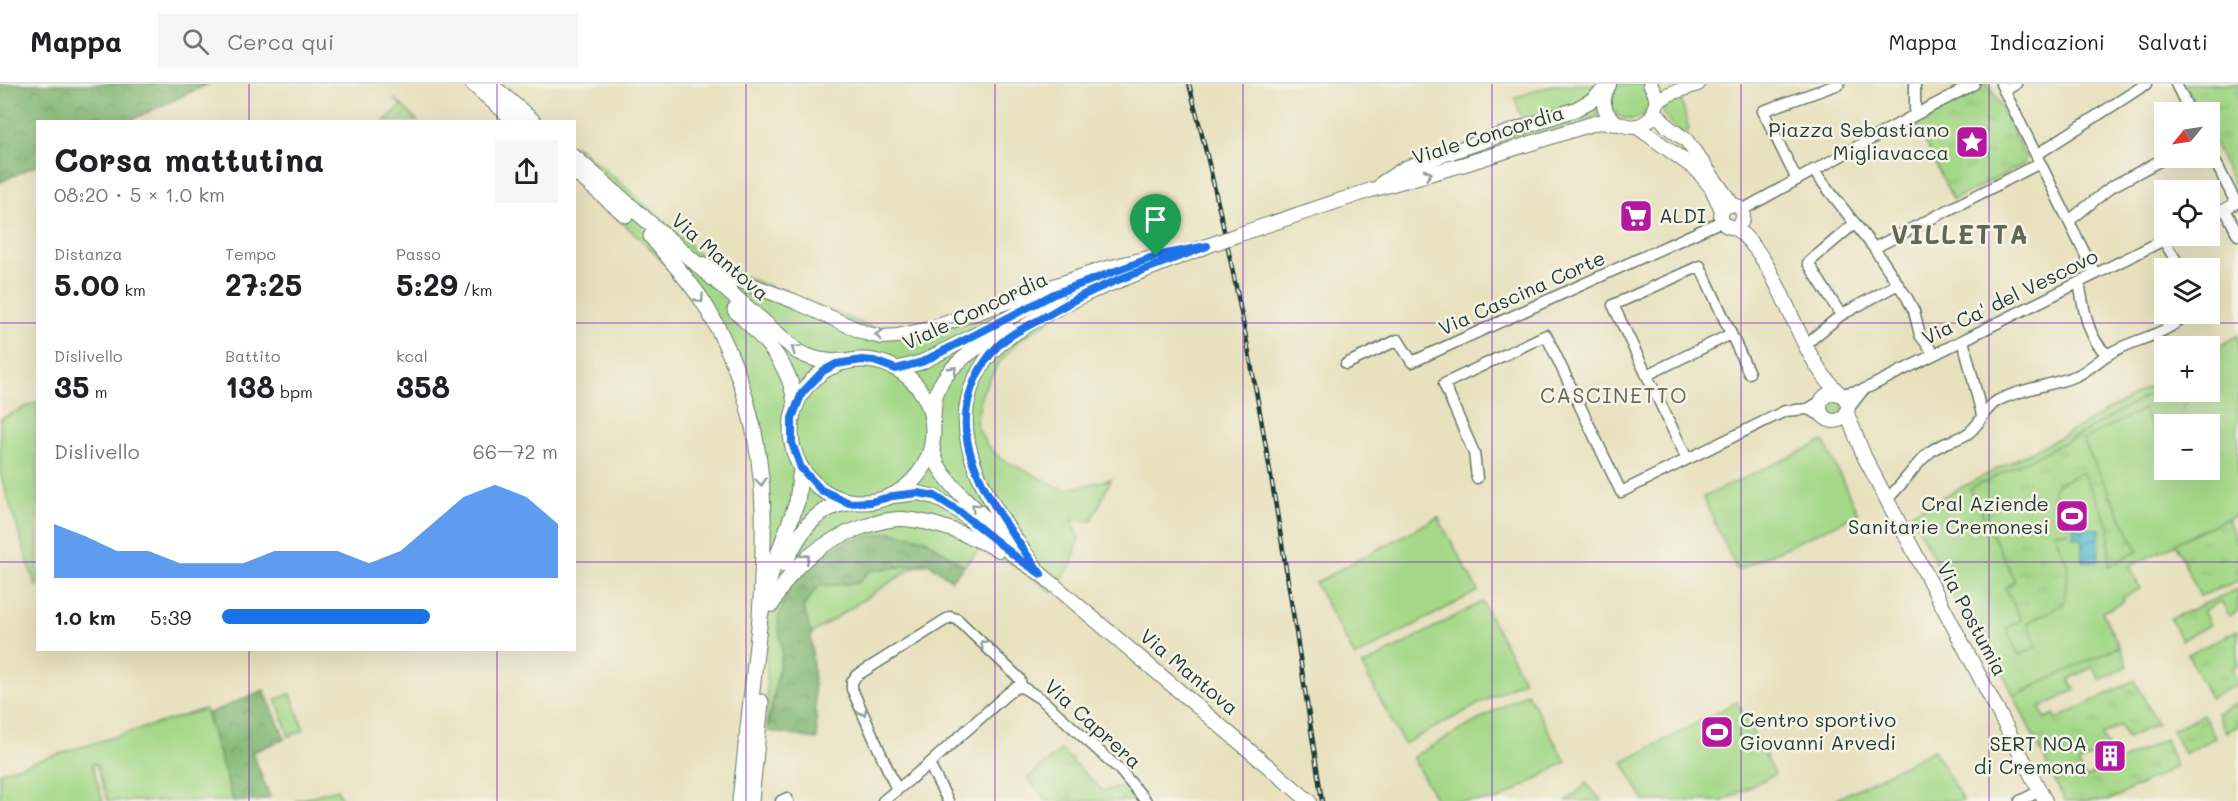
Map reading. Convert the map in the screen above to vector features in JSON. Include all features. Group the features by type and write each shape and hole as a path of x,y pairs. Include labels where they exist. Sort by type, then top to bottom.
{"main road":[{"path":"473,84 515,120"},
{"path":"490,84 532,120"},
{"path":"1650,84 1656,95 1656,106"},
{"path":"1636,126 1650,118 1656,106 1669,94 1698,84"},
{"name":"Viale Concordia","path":"1608,86 1604,103 1610,118 1617,124"},
{"name":"Viale Concordia","path":"1371,190 1405,168 1576,109 1592,100 1608,86"},
{"name":"Via Postumia","path":"1656,106 1668,127 1686,140 1767,268 1822,375 1847,400 1848,411 1864,456"},
{"name":"Viale Concordia","path":"933,422 935,398 947,375 966,357 1007,330 1051,308 1207,246 1371,190 1465,164 1598,122 1636,126"},
{"name":"Via Postumia","path":"1636,126 1697,170 1733,215"},
{"name":"Via Mantova","path":"576,158 758,333 789,375 795,390 795,406"},
{"name":"Via Mantova","path":"576,173 798,352 813,359 830,362 851,361"},
{"path":"656,235 714,271 795,301 865,333 881,336 913,334 1100,270 1156,256"},
{"path":"656,235 706,308 732,358 743,390 756,444 763,510 760,617 740,801"},
{"name":"Viale Concordia","path":"896,369 922,362 1054,294 1156,256 1207,246"},
{"path":"1031,566 990,496 971,458 965,433 969,390 980,369 995,349 1008,337 1092,291"},
{"path":"849,503 821,490 801,468 792,443 792,418 795,406 807,387 823,371 836,364 851,361 874,361 896,369 910,378 921,391 929,406 933,422 935,460 941,470 1031,566"},
{"path":"1822,375 1820,408 1828,419 1841,420 1848,411"},
{"path":"1822,399 1831,393 1840,394"},
{"name":"Via Postumia","path":"1828,419 1847,433 1864,456 2042,796"},
{"path":"893,496 919,475 933,445"},
{"path":"760,617 771,574 797,502 801,468"},
{"path":"752,801 772,605 784,566 808,525 826,508 918,493 935,496 960,512 1031,566"},
{"path":"772,605 794,569 815,550 856,530 891,520 912,520 941,527 990,546 1031,566"},
{"name":"Via Mantova","path":"1031,566 1309,801"}],"street":[{"path":"1797,180 1763,111 1839,84"},
{"path":"1915,84 1915,115"},
{"path":"1733,215 1974,84"},
{"path":"2016,84 2002,88 2096,274"},
{"path":"1874,248 2038,159 2146,84"},
{"path":"2176,84 2185,102"},
{"path":"2069,221 2111,187 2154,164"},
{"path":"2218,168 2237,203 2220,212"},
{"path":"1813,170 1874,248 1898,284 1914,311 1920,335 1934,354"},
{"path":"2225,209 2238,235"},
{"name":"Via Cascina Corte","path":"1346,364 1398,340 1412,362 1733,215"},
{"path":"1841,315 1808,263 1855,223"},
{"name":"Via Ca' del Vescovo","path":"1840,394 1863,390 2154,245"},
{"path":"1687,459 1613,305 1700,266 1749,373"},
{"path":"2079,283 2085,316 2093,338 2101,350 2108,355"},
{"path":"1806,344 1841,315 1898,284"},
{"path":"1887,499 1900,488 1931,451 1967,434 1976,426 1988,406 1999,400 2074,376 2094,367 2108,355 2160,333 2174,324"},
{"path":"1647,375 1731,334"},
{"path":"1477,478 1474,453 1444,384 1545,335 1621,492 1785,411 1808,409 1822,399"},
{"path":"1963,340 1982,415"},
{"name":"Via Ca' del Vescovo","path":"1848,411 1863,390"},
{"path":"1808,409 1828,419"},
{"path":"897,790 852,689 852,682 856,676 950,617 957,619 1019,678 1022,687"},
{"name":"Via Caprera","path":"884,801 1007,694 1015,688 1022,687 1041,699 1119,769 1146,801"},
{"path":"929,764 948,801"},
{"path":"2019,801 2042,796"},
{"path":"781,801 787,798 788,801"}],"green space":[{"path":"0,84 208,84 131,120 36,120 36,165 0,182"},
{"path":"1555,84 1595,84 1596,89 1575,105 1528,121 1521,117 1515,98"},
{"path":"1618,84 1642,84 1648,90 1651,103 1643,116 1626,119 1614,112 1611,98"},
{"path":"1980,84 1989,84 2026,157 2023,165 1953,200 1914,119"},
{"path":"2185,84 2238,84 2238,193 2220,155 2220,102 2194,102"},
{"path":"1680,95 1689,130 1685,135 1667,119 1662,106"},
{"path":"395,99 417,120 385,120 402,106"},
{"path":"1595,104 1599,116 1463,160 1411,172"},
{"path":"576,146 699,254 720,267 876,329 934,321 1091,277 1093,285 1048,321 1019,340 998,364 982,393 976,424 986,444 1001,459 1065,490 1111,479 1092,521 1072,520 1079,538 1071,565 1053,593 1017,566 980,548 964,566 925,539 848,541 778,619 782,652 767,731 766,483 726,337 684,284 645,243 576,181"},
{"name":"Cral Aziende Sanitarie Cremonesi","path":"2238,335 2238,514 2130,566 2140,589 2123,597 2124,602 2102,612 2119,646 2014,696 1979,625 1969,629 1911,513 2072,431 2154,384 2154,402 2220,402 2220,346"},
{"path":"2154,392 2154,402 2186,402 2181,414 2154,414 2154,431 2143,409 2083,440 2138,551 2109,566 2109,526 2082,472 2054,486 2053,504 2068,505 2067,532 2054,532 2068,566 2064,604 2027,623 2038,646 2019,655 2006,628 2021,620 2005,587 2015,581 1970,489 2075,437"},
{"path":"1830,397 1838,397 1844,403 1844,411 1838,417 1830,417 1824,411 1824,403"},
{"path":"36,402 36,587 0,473 0,419"},
{"path":"1824,441 1858,514 1737,570 1703,497"},
{"path":"1438,517 1478,591 1355,657 1315,583"},
{"path":"2227,518 2238,545 2238,581 2200,596 2175,543"},
{"path":"891,532 925,539 964,566 951,580 928,563 869,571 858,583 818,586 803,607 811,634 817,739 767,731 782,652 778,619 790,583 819,557 848,541"},
{"path":"928,563 912,568 811,634 803,607 818,586 857,583 869,571"},
{"path":"2238,589 2238,611 2229,616 2221,601 2203,611 2210,625 2181,640 2170,619"},
{"path":"1482,602 1524,680 1404,744 1362,666"},
{"path":"2238,630 2238,666 2232,669 2238,684 2210,698 2188,654"},
{"path":"2119,646 2128,666 2100,680 2093,667 2069,679 2075,690 2040,708 2045,719 2054,714 2057,719 2135,680 2157,724 2127,738 2120,725 2102,735 2108,748 2078,763 2086,778 2165,739 2176,767 2108,801 2065,801 2014,696"},
{"path":"264,690 285,739 252,752 270,797 258,801 233,801 207,714"},
{"path":"1527,693 1566,762 1497,801 1437,801 1412,757"},
{"path":"291,694 304,730 289,736 276,699"},
{"name":"Centro sportivo Giovanni Arvedi","path":"1737,702 1775,774 1723,801 1644,801 1623,762"},
{"path":"2238,703 2238,726 2226,732 2217,713"},
{"path":"205,709 233,801 108,801 96,763 92,765 103,801 0,801 0,772"},
{"path":"2203,714 2215,738 2184,754 2172,730"},
{"path":"1061,750 1103,791 1126,786 1137,798 1133,801 1046,801 1028,778"},
{"path":"1934,750 1963,801 1833,801"},
{"path":"1586,784 1602,801 1567,801"},
{"path":"337,789 342,801 295,801 334,790"}],"water":[{"path":"2073,523 2078,523 2080,532 2083,532 2083,528 2100,529 2098,562 2082,561 2083,538 2073,537"}],"railway":[{"path":"1189,84 1211,172 1249,351 1322,801"}],"place":[{"name":"Piazza Sebastiano Migliavacca","path":"1972,142"},
{"name":"ALDI","path":"1636,216"},
{"name":"Cral Aziende Sanitarie Cremonesi","path":"2072,516"},
{"name":"Centro sportivo Giovanni Arvedi","path":"1717,732"},
{"name":"SERT NOA di Cremona","path":"2110,756"}],"district":[{"name":"VILLETTA","path":"1960,235"},
{"name":"CASCINETTO","path":"1614,396"}],"route":[{"path":"1207,246 1092,291 1008,337 995,349 980,369 969,390 965,433 971,458 990,496 1041,574 960,512 935,496 918,493 871,502 849,503 821,490 801,468 792,443 792,418 802,393 823,371 836,364 862,360 886,364 896,369 922,362 1054,294 1156,256 1207,246"}]}
